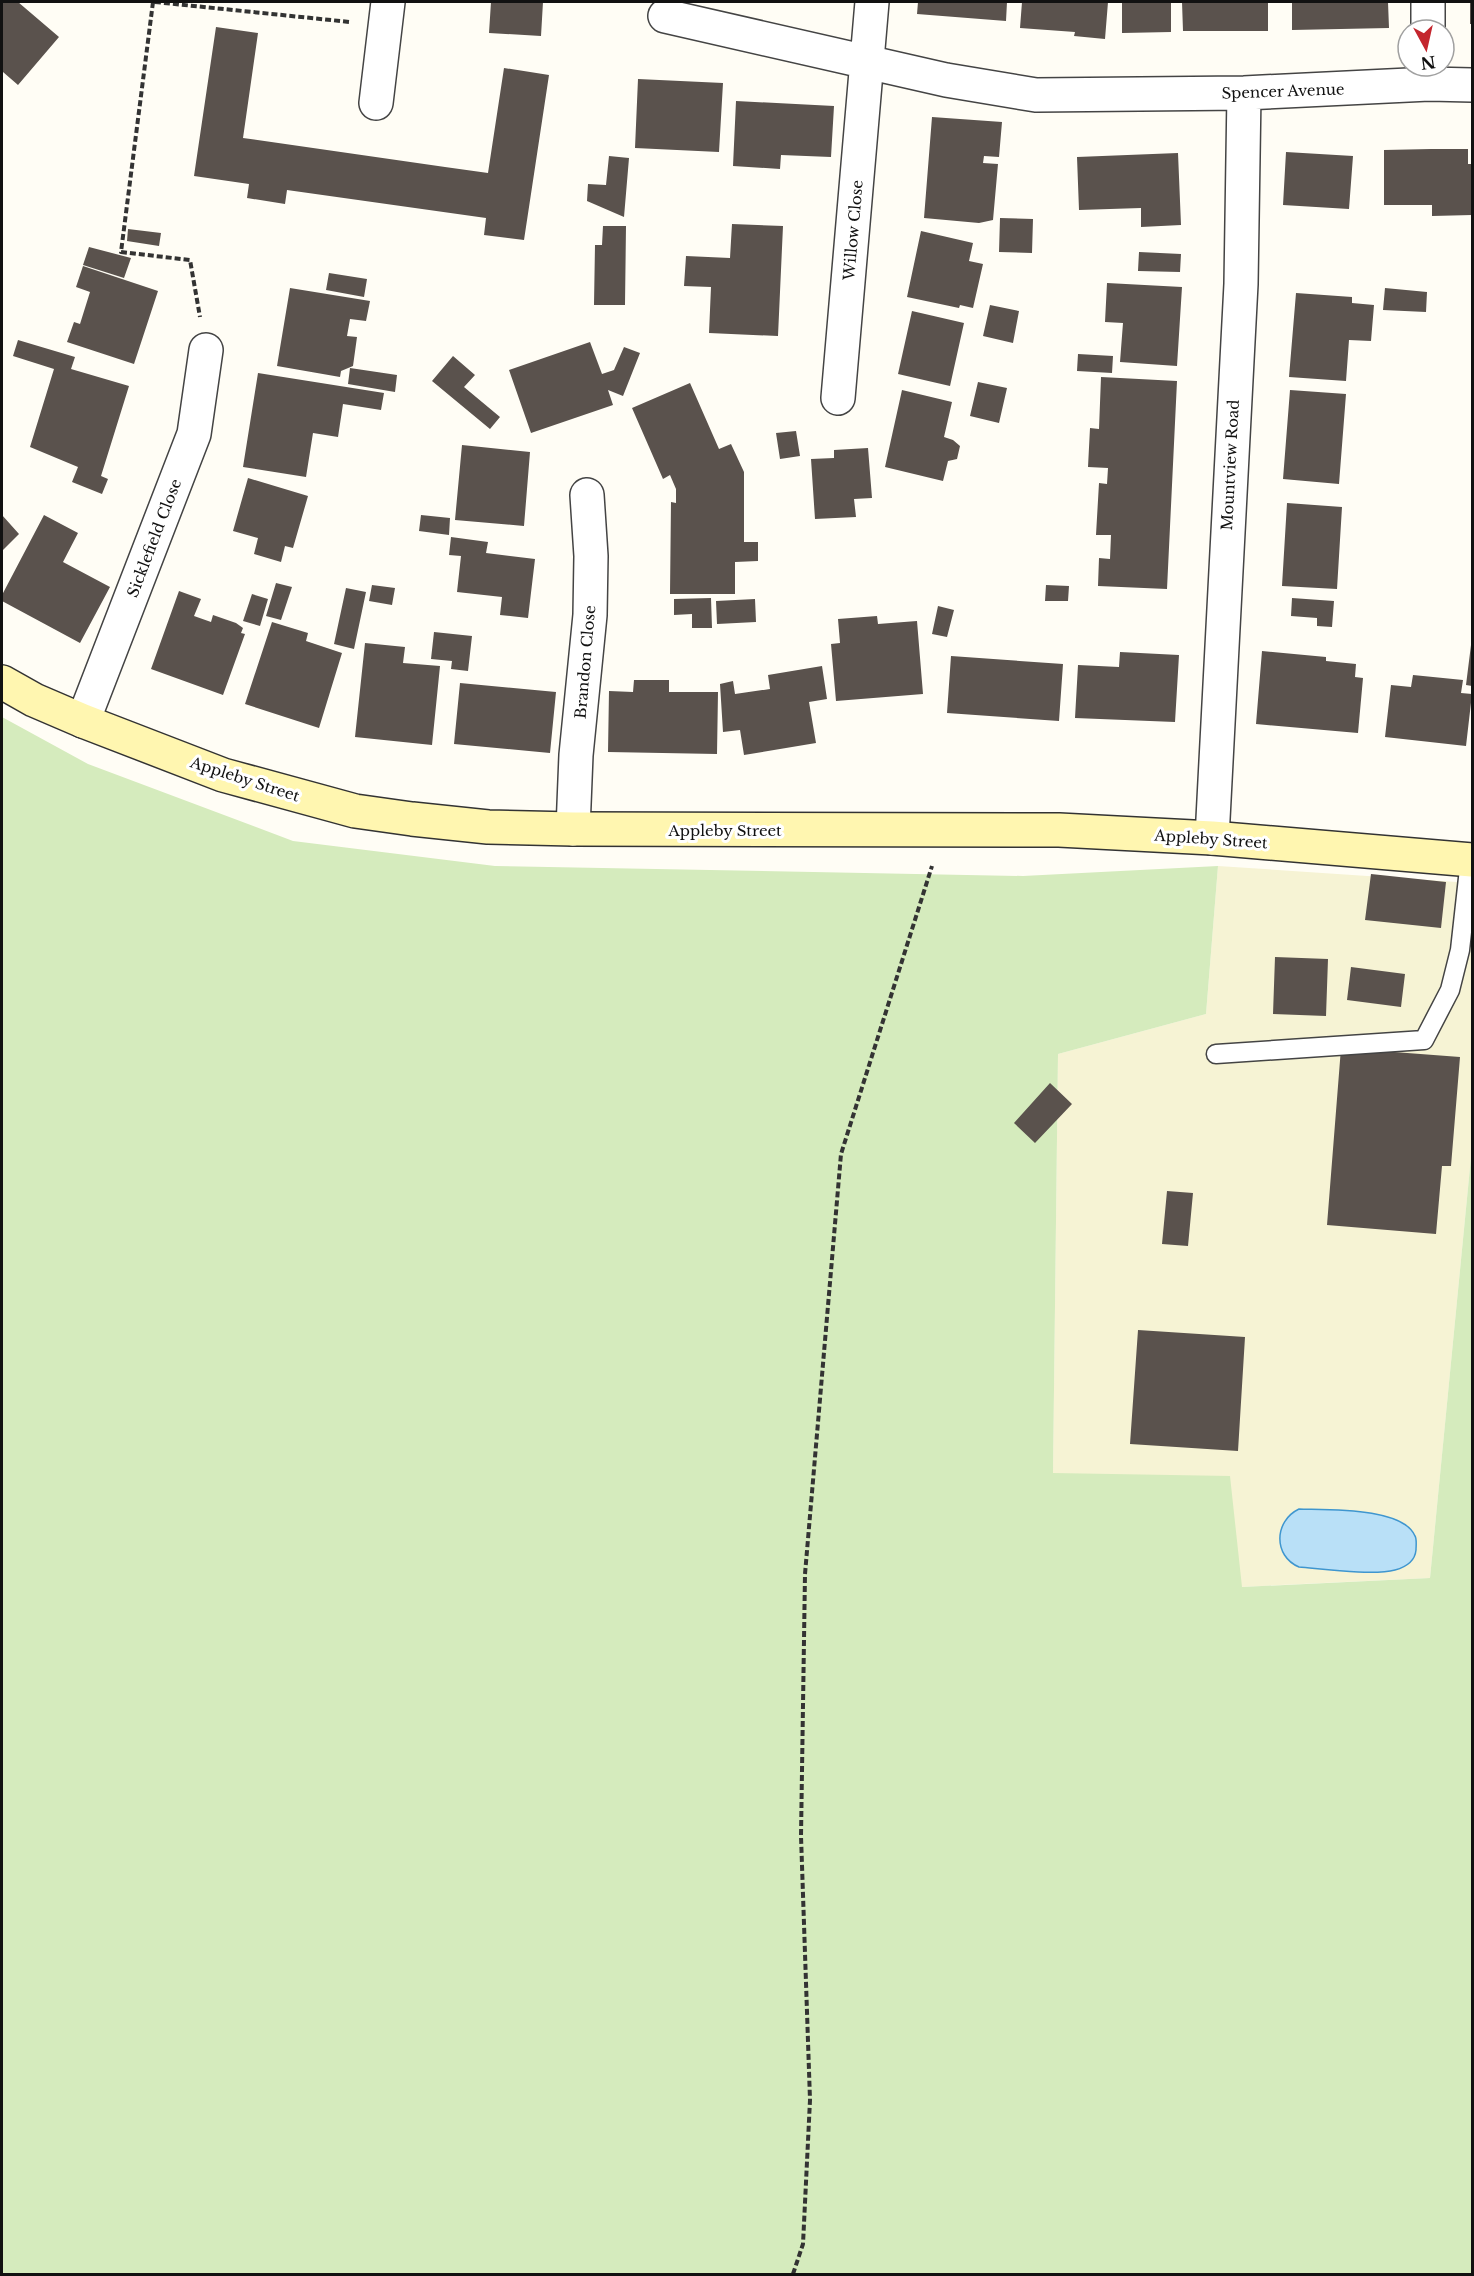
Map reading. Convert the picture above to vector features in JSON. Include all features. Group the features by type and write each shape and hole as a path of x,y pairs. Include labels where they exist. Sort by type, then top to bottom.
{"street":[{"name":"Willow Close","path":"838,398 872,2"},
{"path":"1428,2 1428,18"},
{"path":"376,103 386,13"},
{"path":"664,16 868,62"},
{"name":"Spencer Avenue","path":"868,62 955,82 1035,95 1244,93 1398,78"},
{"name":"Spencer Avenue","path":"1442,78 1473,85"},
{"name":"Mountview Road","path":"1212,838 1240,284 1244,93"},
{"name":"Sicklefield Close","path":"83,722 194,434 206,350"},
{"name":"Brandon Close","path":"573,829 576,755 590,615 591,556 587,495"},
{"name":"Appleby Street","path":"2,682 34,700 83,722 223,775 355,811 488,827 1059,830 1212,838 1471,860"}],"lane":[{"path":"1216,1054 1424,1040 1450,990 1460,950 1471,860"}],"path":[{"path":"206,350 190,260 121,252 154,2 386,13"},
{"path":"793,2274 803,2244 810,2100 801,1836 805,1574 841,1154 943,831"}],"shaded area":[{"path":"1218,866 1472,883 1472,1147 1430,1578 1241,1587 1053,1473 1058,1054 1206,1014"}],"green space":[{"path":"2,717 88,764 293,841 495,866 1023,876 1218,866 1206,1014 1058,1054 1053,1473 1230,1476 1242,1587 1430,1578 1472,1147 1472,2274 2,2274"}],"water":[{"path":"1299,1509 1363,1512 1396,1520 1408,1527 1415,1536 1415,1554 1406,1565 1386,1572 1348,1572 1299,1567 1285,1555 1280,1538 1285,1522"}],"building":[{"path":"2,2 18,2 59,37 18,85 3,72 2,74"},
{"path":"491,2 543,2 541,36 489,33"},
{"path":"918,2 1007,2 1006,21 917,14"},
{"path":"1022,2 1108,2 1105,39 1074,36 1075,32 1020,28"},
{"path":"1122,2 1171,2 1171,32 1122,33"},
{"path":"1182,2 1268,2 1268,31 1183,31"},
{"path":"1292,2 1388,2 1389,28 1292,30"},
{"path":"1470,2 1472,2 1472,24 1470,24"},
{"path":"216,27 258,33 243,138 488,173 504,68 549,75 524,240 484,235 486,218 287,190 285,204 247,198 249,184 194,176"},
{"path":"638,79 723,83 719,152 635,148"},
{"path":"736,101 834,106 831,157 781,155 780,169 733,166"},
{"path":"932,117 1002,122 999,157 984,156 983,163 998,164 993,220 979,223 924,218"},
{"path":"1468,149 1468,164 1472,164 1472,215 1432,216 1432,205 1384,205 1384,150"},
{"path":"1286,152 1353,156 1349,209 1283,205"},
{"path":"1178,153 1181,225 1141,227 1141,208 1079,210 1077,157"},
{"path":"609,156 629,158 624,217 587,201 588,184 606,185"},
{"path":"1000,218 1033,219 1032,253 999,252"},
{"path":"732,224 783,226 778,336 709,333 711,287 684,286 686,256 730,258"},
{"path":"603,226 626,226 625,305 594,305 595,245 602,245"},
{"path":"128,229 161,233 159,246 127,241"},
{"path":"921,231 973,243 969,261 983,264 973,308 960,305 959,308 907,297"},
{"path":"89,247 131,258 124,278 83,265"},
{"path":"1139,252 1181,254 1180,272 1138,271"},
{"path":"83,266 158,291 134,364 67,342 74,322 80,324 90,292 76,287"},
{"path":"329,273 367,279 364,297 326,290"},
{"path":"1107,283 1182,287 1177,366 1120,362 1123,323 1105,322"},
{"path":"290,288 370,301 366,321 350,319 347,336 357,337 353,366 341,371 340,377 277,366"},
{"path":"1385,288 1427,292 1426,312 1383,310"},
{"path":"1296,293 1352,297 1352,303 1374,305 1371,341 1349,340 1346,381 1289,377"},
{"path":"990,305 1019,311 1013,343 983,336"},
{"path":"912,311 964,323 950,386 898,374"},
{"path":"18,340 75,357 71,369 129,386 101,476 108,479 102,494 72,482 78,467 30,447 54,369 13,356"},
{"path":"590,342 602,374 614,370 624,347 640,353 623,396 608,390 613,405 531,433 509,370"},
{"path":"1078,354 1113,356 1112,373 1077,371"},
{"path":"453,356 475,375 464,387 500,417 490,429 432,381"},
{"path":"350,368 397,375 395,392 348,384"},
{"path":"258,373 384,393 381,410 343,404 338,437 313,433 306,477 243,467"},
{"path":"1101,377 1177,381 1167,589 1098,586 1099,558 1110,559 1111,535 1096,535 1099,483 1107,484 1108,468 1088,467 1090,428 1099,429"},
{"path":"978,382 1007,388 999,423 970,416"},
{"path":"690,383 719,449 731,444 744,472 744,542 758,542 758,561 735,562 735,594 670,594 671,502 676,503 676,489 670,475 663,479 632,408"},
{"path":"902,390 952,402 944,437 960,446 957,459 948,461 943,481 885,467"},
{"path":"1290,390 1346,394 1339,484 1283,479"},
{"path":"796,431 800,456 780,459 776,433"},
{"path":"462,445 530,452 524,526 455,520"},
{"path":"868,448 872,498 854,499 856,517 815,519 811,459 834,458 834,450"},
{"path":"248,478 308,496 293,548 285,546 281,562 254,554 258,538 233,531"},
{"path":"1287,503 1342,507 1337,589 1282,586"},
{"path":"2,515 19,534 2,551"},
{"path":"44,515 78,533 63,562 110,587 80,643 2,601 2,595"},
{"path":"421,515 450,518 449,535 419,531"},
{"path":"451,537 488,542 486,553 535,559 528,618 500,615 502,597 457,592 461,556 449,555"},
{"path":"276,583 292,587 281,620 266,616"},
{"path":"372,585 395,588 392,605 369,601"},
{"path":"1046,585 1069,586 1068,601 1045,601"},
{"path":"346,588 366,592 354,649 334,644"},
{"path":"179,591 201,599 194,616 211,622 213,615 236,623 243,628 241,633 245,634 223,695 151,669"},
{"path":"252,594 268,599 260,626 243,621"},
{"path":"711,598 712,628 692,628 692,614 674,615 674,599"},
{"path":"1292,598 1334,601 1332,627 1317,626 1317,618 1291,616"},
{"path":"755,599 756,622 717,624 716,601"},
{"path":"938,606 954,610 947,637 932,634"},
{"path":"877,616 878,624 917,621 923,694 836,701 831,644 840,643 838,619"},
{"path":"272,622 308,633 306,641 342,653 319,728 245,704"},
{"path":"434,632 472,636 468,671 451,669 452,661 431,659"},
{"path":"365,643 405,647 403,663 440,666 432,745 355,737"},
{"path":"1472,645 1472,686 1466,685"},
{"path":"1262,651 1326,657 1326,661 1356,664 1355,677 1363,678 1358,733 1256,724"},
{"path":"1120,652 1179,655 1175,722 1075,718 1078,665 1119,667"},
{"path":"951,656 1063,664 1059,721 947,713"},
{"path":"822,666 827,699 809,702 816,743 744,755 740,730 723,732 720,684 733,681 735,694 770,689 768,675"},
{"path":"1413,675 1463,680 1461,693 1472,694 1466,746 1385,737 1391,685 1411,687"},
{"path":"634,680 669,680 669,692 718,692 717,754 608,752 609,691 633,692"},
{"path":"460,683 556,692 550,753 454,744"},
{"path":"1371,874 1446,882 1441,928 1365,920"},
{"path":"1275,957 1328,959 1326,1016 1273,1014"},
{"path":"1351,967 1405,974 1401,1007 1347,1000"},
{"path":"1341,1048 1460,1057 1451,1166 1442,1166 1436,1234 1327,1225"},
{"path":"1050,1083 1072,1104 1035,1143 1014,1123"},
{"path":"1167,1191 1193,1193 1188,1246 1162,1244"},
{"path":"1138,1330 1245,1337 1238,1451 1130,1444"}]}
